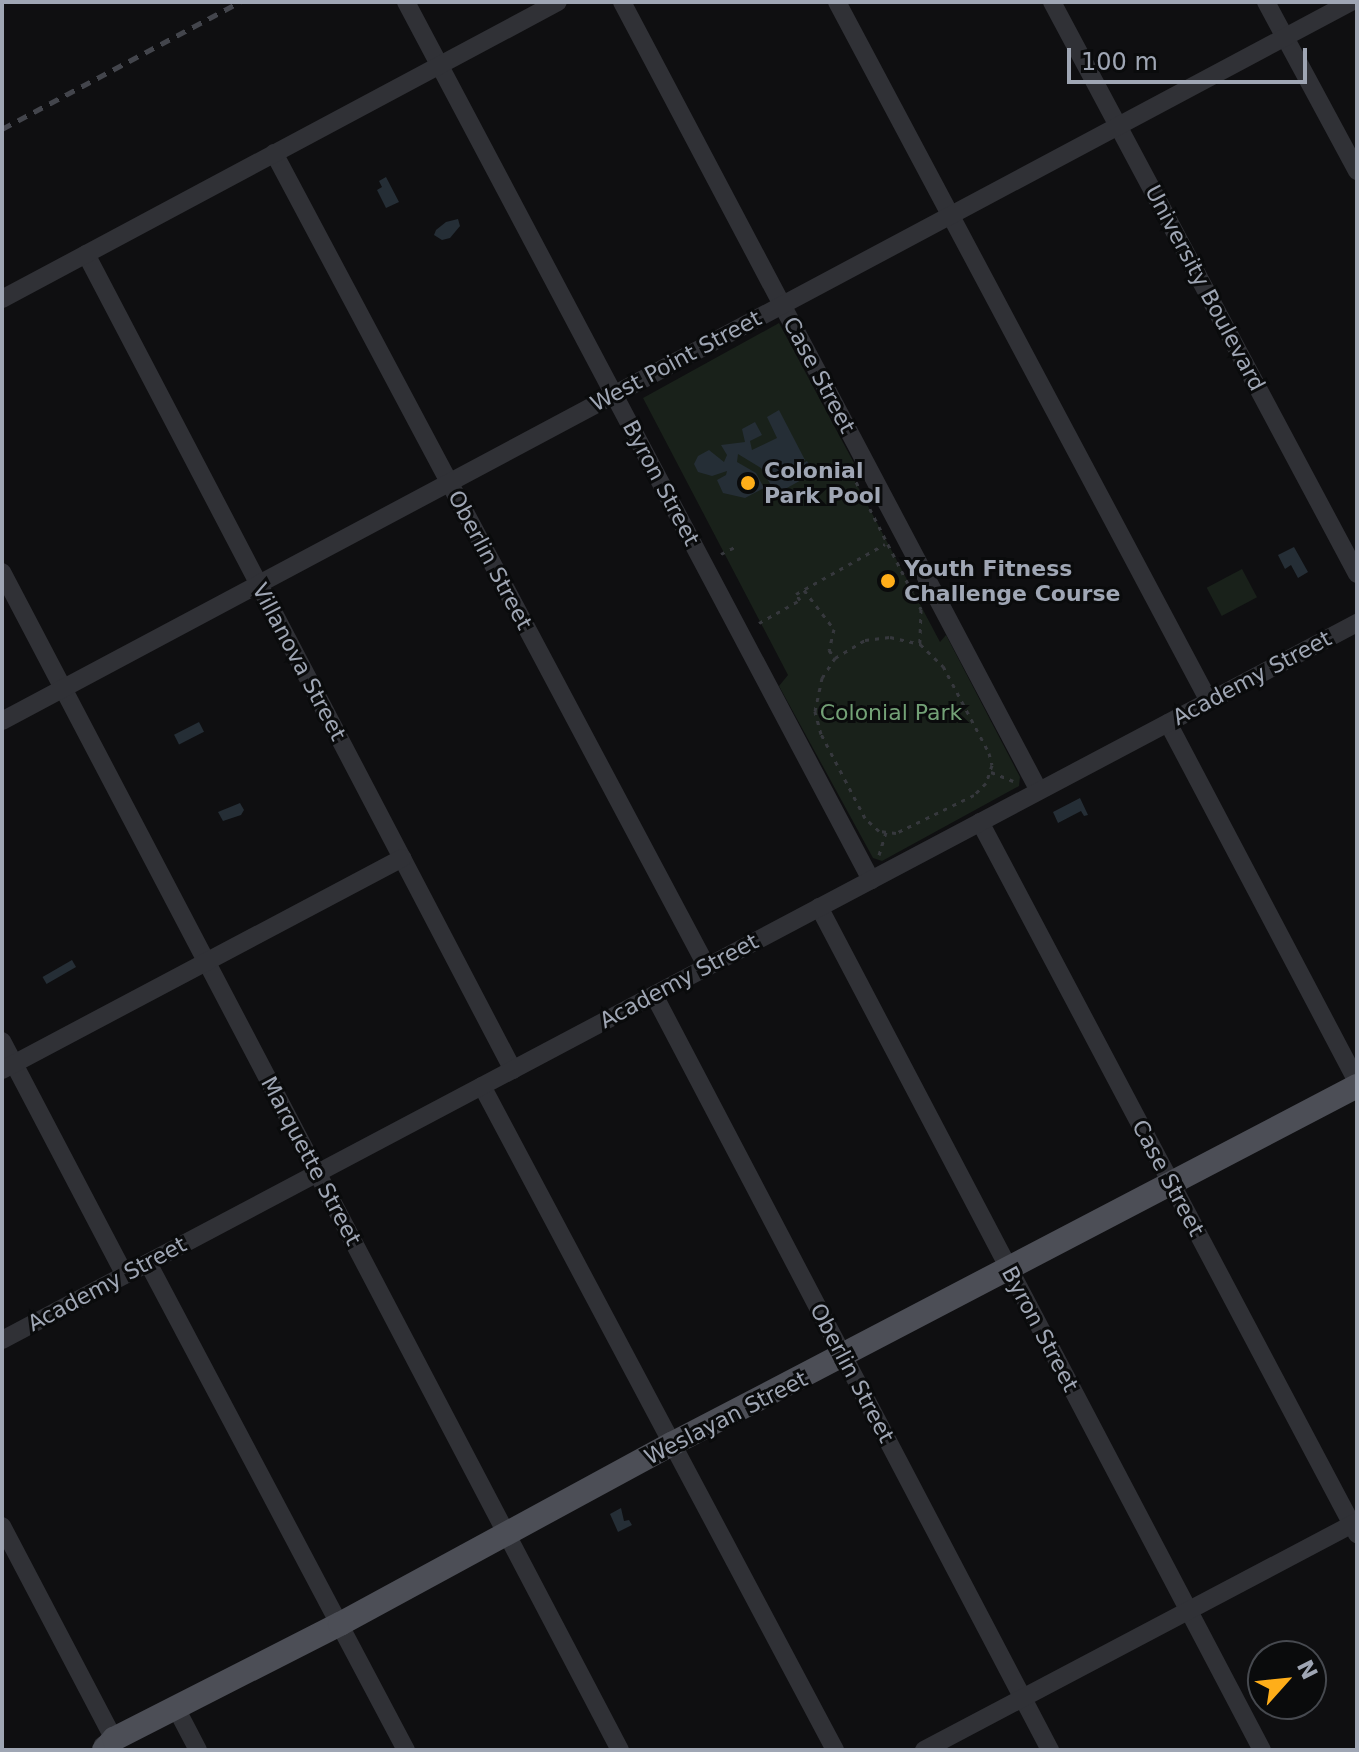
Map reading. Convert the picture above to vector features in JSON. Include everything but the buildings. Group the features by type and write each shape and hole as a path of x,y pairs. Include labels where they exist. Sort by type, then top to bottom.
{"main road":[{"name":"Weslayan Street","path":"104,1746 340,1624 672,1444 1010,1270 1357,1083"}],"street":[{"name":"Byron Street","path":"406,2 871,880"},
{"path":"2,299 558,2"},
{"name":"Case Street","path":"622,2 1039,791"},
{"path":"837,2 1209,701"},
{"name":"University Boulevard","path":"1052,2 1357,574"},
{"path":"1266,2 1357,171"},
{"name":"West Point Street","path":"2,721 1351,2"},
{"name":"Oberlin Street","path":"274,153 707,967"},
{"name":"Villanova Street","path":"86,254 513,1070"},
{"name":"Marquette Street","path":"2,572 620,1750"},
{"name":"Academy Street","path":"2,1340 1356,626"},
{"path":"1168,723 1357,1083"},
{"name":"Case Street","path":"980,822 1355,1527"},
{"path":"8,1066 402,858"},
{"name":"Byron Street","path":"819,907 1262,1750"},
{"name":"Oberlin Street","path":"654,995 1050,1750"},
{"path":"2,1041 8,1066 125,1275"},
{"path":"482,1086 835,1750"},
{"path":"148,1263 406,1750"},
{"path":"2,1526 104,1746"},
{"path":"924,1750 1355,1527"},
{"path":"176,1708 198,1750"}],"path":[{"path":"759,623 800,600 796,594 886,544"},
{"path":"721,554 737,546"},
{"path":"804,590 834,629 829,650 835,658"},
{"path":"890,637 920,644 947,672 989,753 992,765 986,783 974,795 907,830 890,833 874,827 865,818 816,719 816,696 835,658 865,640 890,637"}],"green space":[{"name":"Colonial Park","path":"779,323 854,463 848,468 940,642 946,635 1020,777 1019,786 882,861 873,858 779,686 788,675 643,398"},
{"path":"1242,569 1257,597 1222,616 1207,588"}],"shaded area":[{"path":"386,177 399,202 386,208 377,190 382,187 379,181"},
{"path":"458,219 460,226 450,238 442,240 434,235 446,222"},
{"path":"779,410 805,460 773,479 807,461 814,473 776,494 761,468 738,454 737,462 756,473 764,488 745,498 723,493 717,480 727,471 712,476 698,472 694,464 698,456 709,450 724,462 727,455 721,445 745,442 742,429 755,422 762,435 750,441 752,450 777,438 767,417"},
{"path":"1294,547 1308,572 1298,578 1291,565 1285,569 1278,555"},
{"path":"199,722 204,732 179,745 174,735"},
{"path":"1080,798 1088,815 1084,816 1081,811 1058,823 1053,812"},
{"path":"240,803 244,810 241,815 223,821 218,812"},
{"path":"72,960 76,967 47,984 43,977"},
{"path":"621,1508 624,1521 629,1520 632,1525 618,1532 610,1514"}],"railway":[{"path":"2,129 240,2"}],"place":[{"name":"Colonial Park Pool","path":"748,483"},
{"name":"Youth Fitness Challenge Course","path":"888,581"}]}
